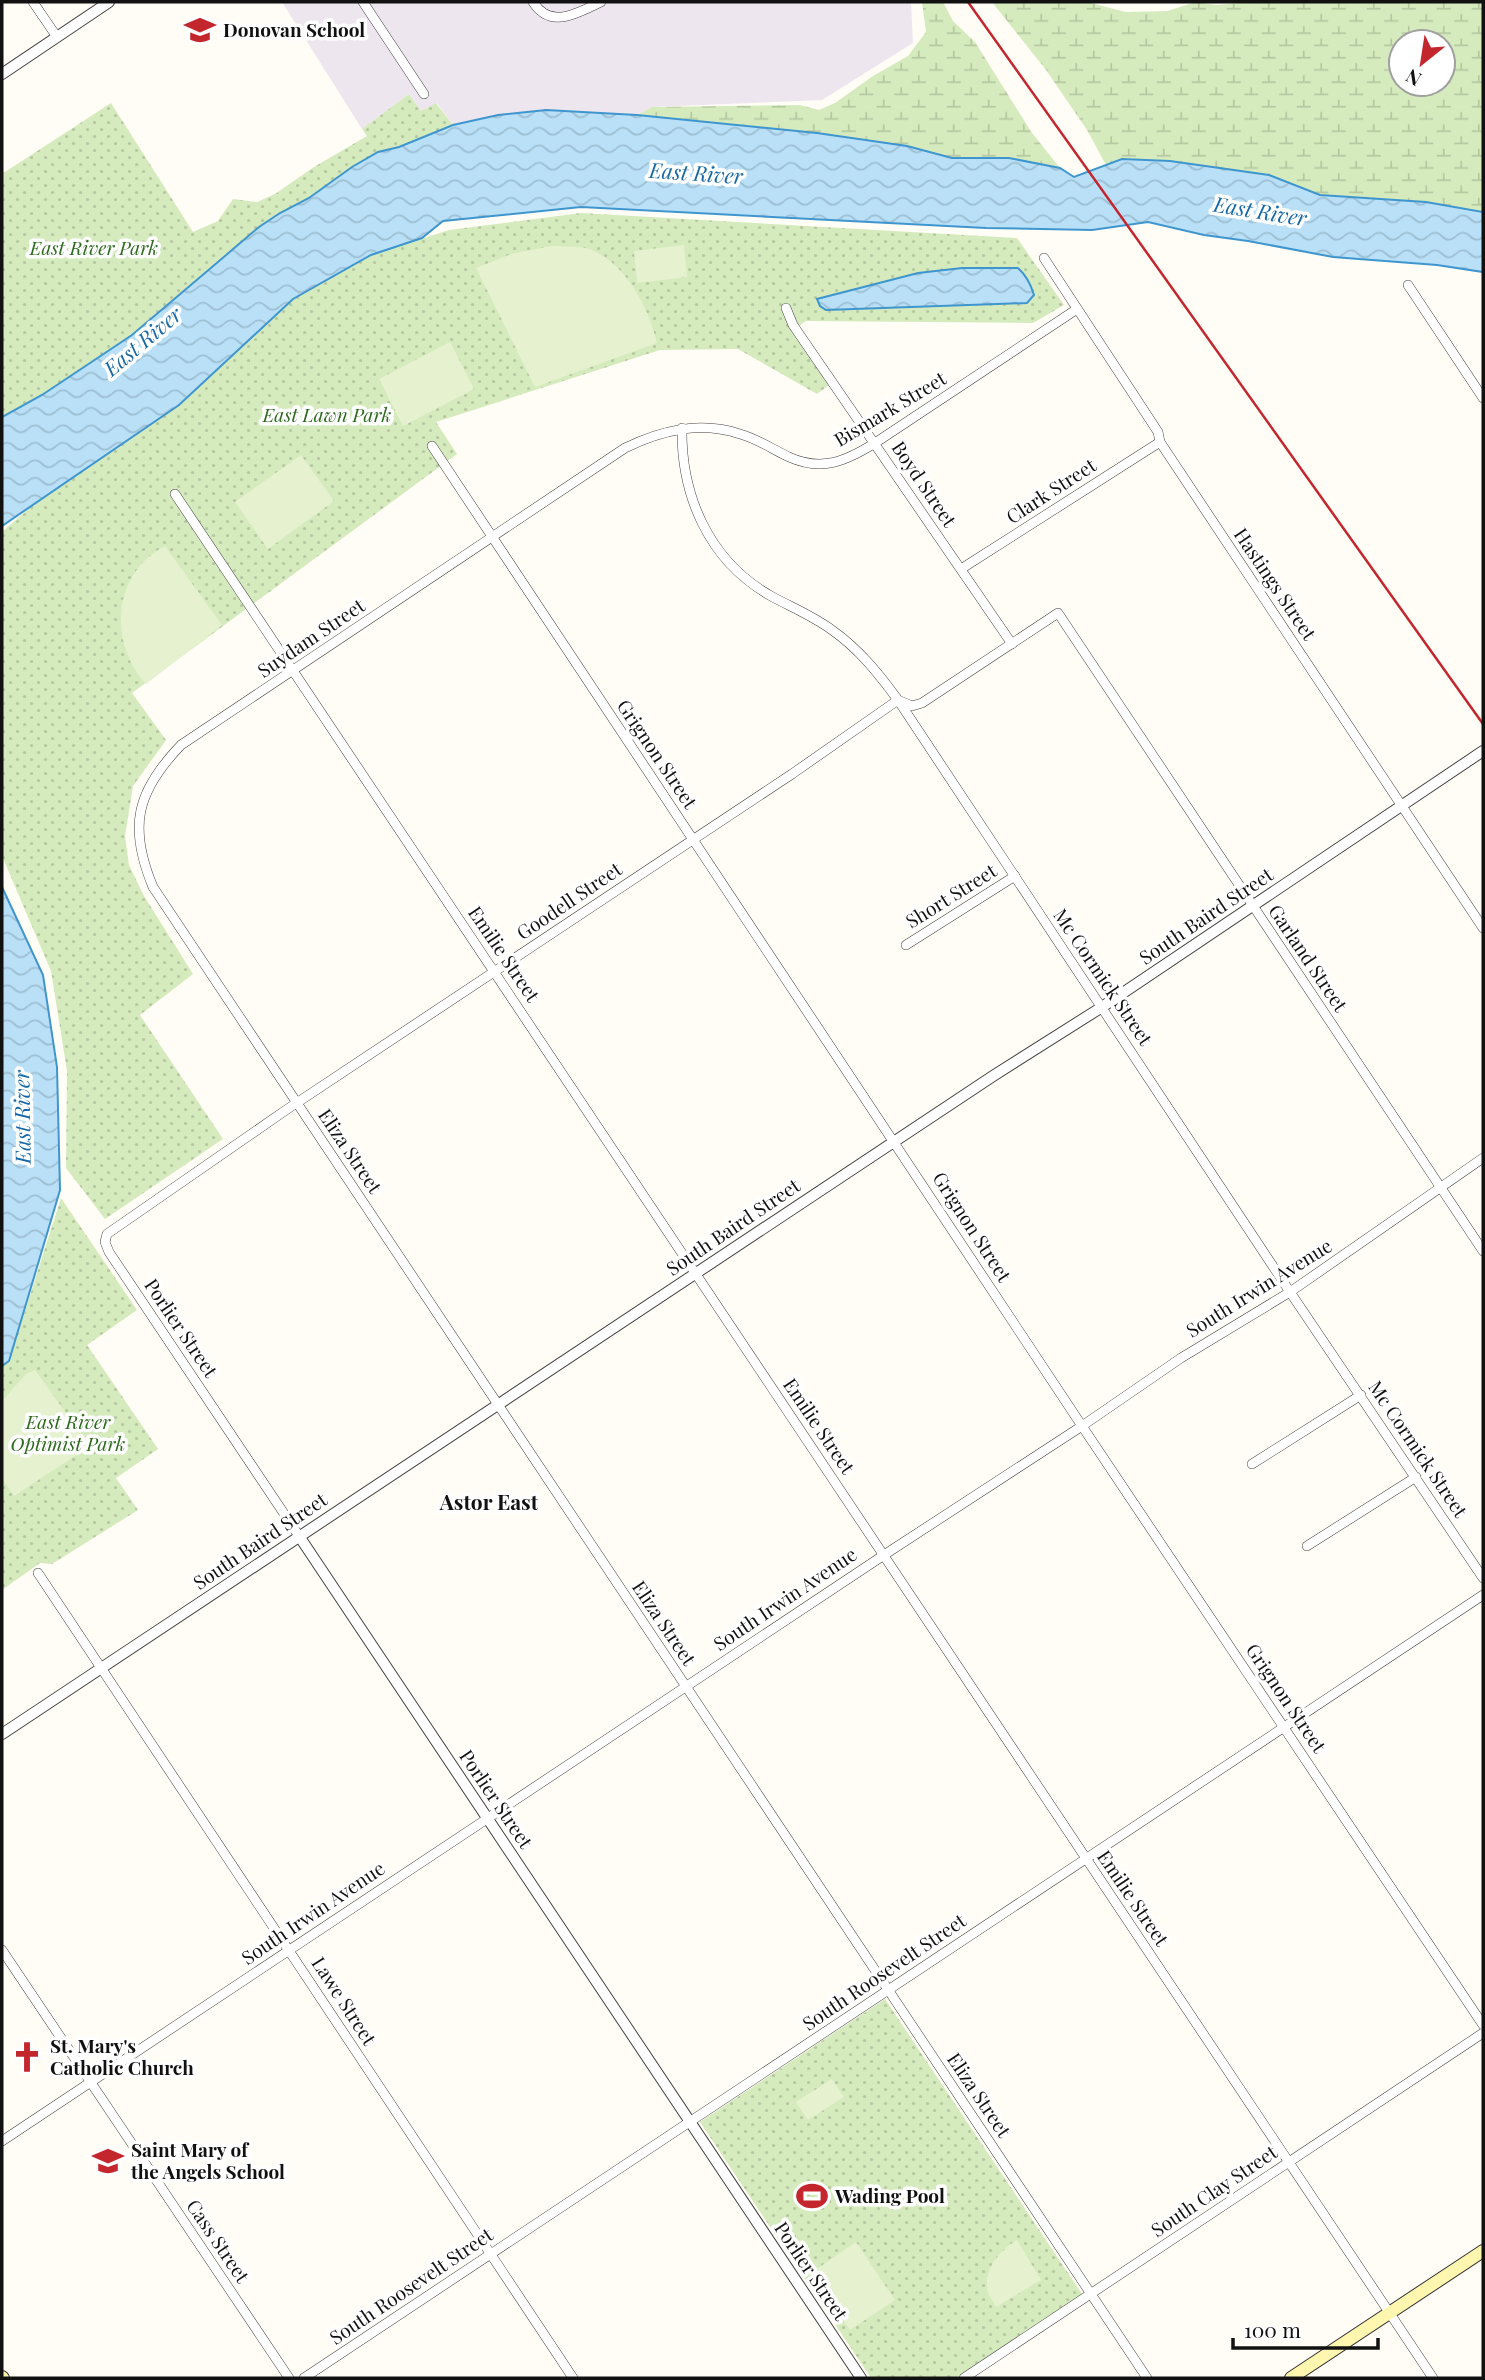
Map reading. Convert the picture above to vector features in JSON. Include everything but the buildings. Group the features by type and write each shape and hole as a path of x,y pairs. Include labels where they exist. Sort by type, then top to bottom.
{"main road":[{"path":"1291,2378 1483,2251"}],"street":[{"path":"33,2 57,37"},
{"path":"2,74 109,2"},
{"path":"363,2 424,94"},
{"path":"533,2 549,16 564,18 601,2"},
{"name":"Hastings Street","path":"1044,258 1158,432 1160,442 1483,928"},
{"path":"1408,285 1483,398"},
{"name":"Boyd Street","path":"786,308 793,325 1012,644"},
{"name":"Bismark Street","path":"591,473 635,443 682,428 704,427 740,434 789,457 817,464 845,460 875,443 1077,309"},
{"name":"Mc Cormick Street","path":"682,428 682,453 690,495 705,529 726,559 756,586 814,618 850,644 898,700 1483,1578"},
{"name":"Clark Street","path":"961,569 1160,442"},
{"name":"Grignon Street","path":"432,446 1483,2025"},
{"name":"Suydam Street","path":"153,887 143,864 139,831 144,800 161,766 181,745 591,473"},
{"name":"Emilie Street","path":"175,494 1433,2378"},
{"name":"Garland Street","path":"1012,644 1058,613 1483,1251"},
{"path":"898,700 912,706 922,703 1012,644"},
{"name":"Goodell Street","path":"105,1239 111,1230 297,1103 693,840 898,700"},
{"name":"South Baird Street","path":"2,1734 894,1141 1102,1007 1483,751"},
{"name":"Short Street","path":"906,945 1015,876"},
{"name":"Eliza Street","path":"153,887 1147,2378"},
{"name":"South Irwin Avenue","path":"2,2141 1181,1358 1290,1292 1483,1158"},
{"name":"Porlier Street","path":"105,1239 109,1252 861,2378"},
{"path":"1252,1464 1361,1395"},
{"path":"1307,1546 1416,1477"},
{"name":"Lawe Street","path":"38,1573 573,2378"},
{"name":"South Roosevelt Street","path":"304,2378 1483,1595"},
{"name":"Cass Street","path":"2,1950 289,2378"},
{"name":"South Clay Street","path":"964,2378 1483,2033"}],"shaded area":[{"path":"282,2 911,2 913,43 822,100 652,107 637,115 546,110 498,115 453,125 437,103 421,111 409,94 362,129"}],"green space":[{"path":"922,2 943,2 953,21 975,42 1032,133 1060,168 1009,158 952,158 907,146 817,133 637,115 652,107 800,105 819,110 835,103 873,76 908,56 926,32"},
{"path":"992,2 1087,2 1126,12 1167,11 1196,2 1216,5 1255,2 1483,2 1483,212 1426,202 1320,195 1269,175 1122,159 1106,165 1087,130 1046,70"},
{"name":"East River Park","path":"409,94 421,111 436,103 453,125 399,147 378,152 309,198 280,213 224,255 132,335 42,395 2,417 2,174 111,103 193,232 218,221 233,199 257,202 275,194 367,136 362,129"},
{"name":"East Lawn Park","path":"581,213 1017,238 1064,305 1033,323 806,321 791,331 829,385 817,394 738,349 660,350 436,422 457,454 132,693 166,740 133,786 125,836 129,865 144,896 193,974 140,1015 223,1139 105,1219 66,1168 67,1071 51,971 2,856 2,532 33,505 179,405 293,299 371,255 449,230"},
{"path":"684,245 687,277 637,283 634,251"},
{"path":"551,246 589,249 617,267 643,303 657,343 535,387 476,268 511,254"},
{"path":"450,342 474,389 403,426 379,379"},
{"path":"301,455 334,501 268,549 235,502"},
{"path":"165,546 222,625 146,684 125,649 121,610 134,573 147,558"},
{"name":"East River Optimist Park","path":"61,1198 137,1310 87,1345 158,1449 116,1478 138,1510 52,1564 40,1563 2,1590 2,1366 9,1361"},
{"path":"35,1370 90,1446 14,1496 2,1478 2,1401 26,1374"},
{"path":"885,1999 1082,2294 955,2378 871,2378 700,2122"},
{"path":"832,2079 844,2097 808,2120 796,2102"},
{"path":"1017,2240 1041,2280 996,2307 988,2292 990,2268 999,2255"},
{"path":"856,2242 895,2300 850,2330 811,2273"}],"water":[{"name":"East River","path":"546,110 637,115 817,133 907,146 952,158 1009,158 1060,168 1074,177 1122,159 1170,161 1269,175 1320,195 1426,202 1483,212 1483,272 1437,265 1333,257 1204,235 1148,222 1092,230 986,228 581,207 443,221 422,238 371,255 293,299 179,405 2,526 2,417 42,395 132,335 259,227 309,198 378,152 399,147 453,125 498,115"},
{"path":"962,268 1018,268 1024,274 1034,295 1027,303 826,310 820,306 817,299 918,273"},
{"name":"East River","path":"2,887 43,975 57,1067 60,1190 9,1361 2,1366"}],"railway":[{"path":"968,2 1483,724"}],"place":[{"name":"Donovan School","path":"200,30"},
{"name":"St. Mary's Catholic Church","path":"27,2057"},
{"name":"Saint Mary of the Angels School","path":"108,2161"},
{"name":"Wading Pool","path":"812,2196"}],"district":[{"name":"Astor East","path":"489,1503"}]}
